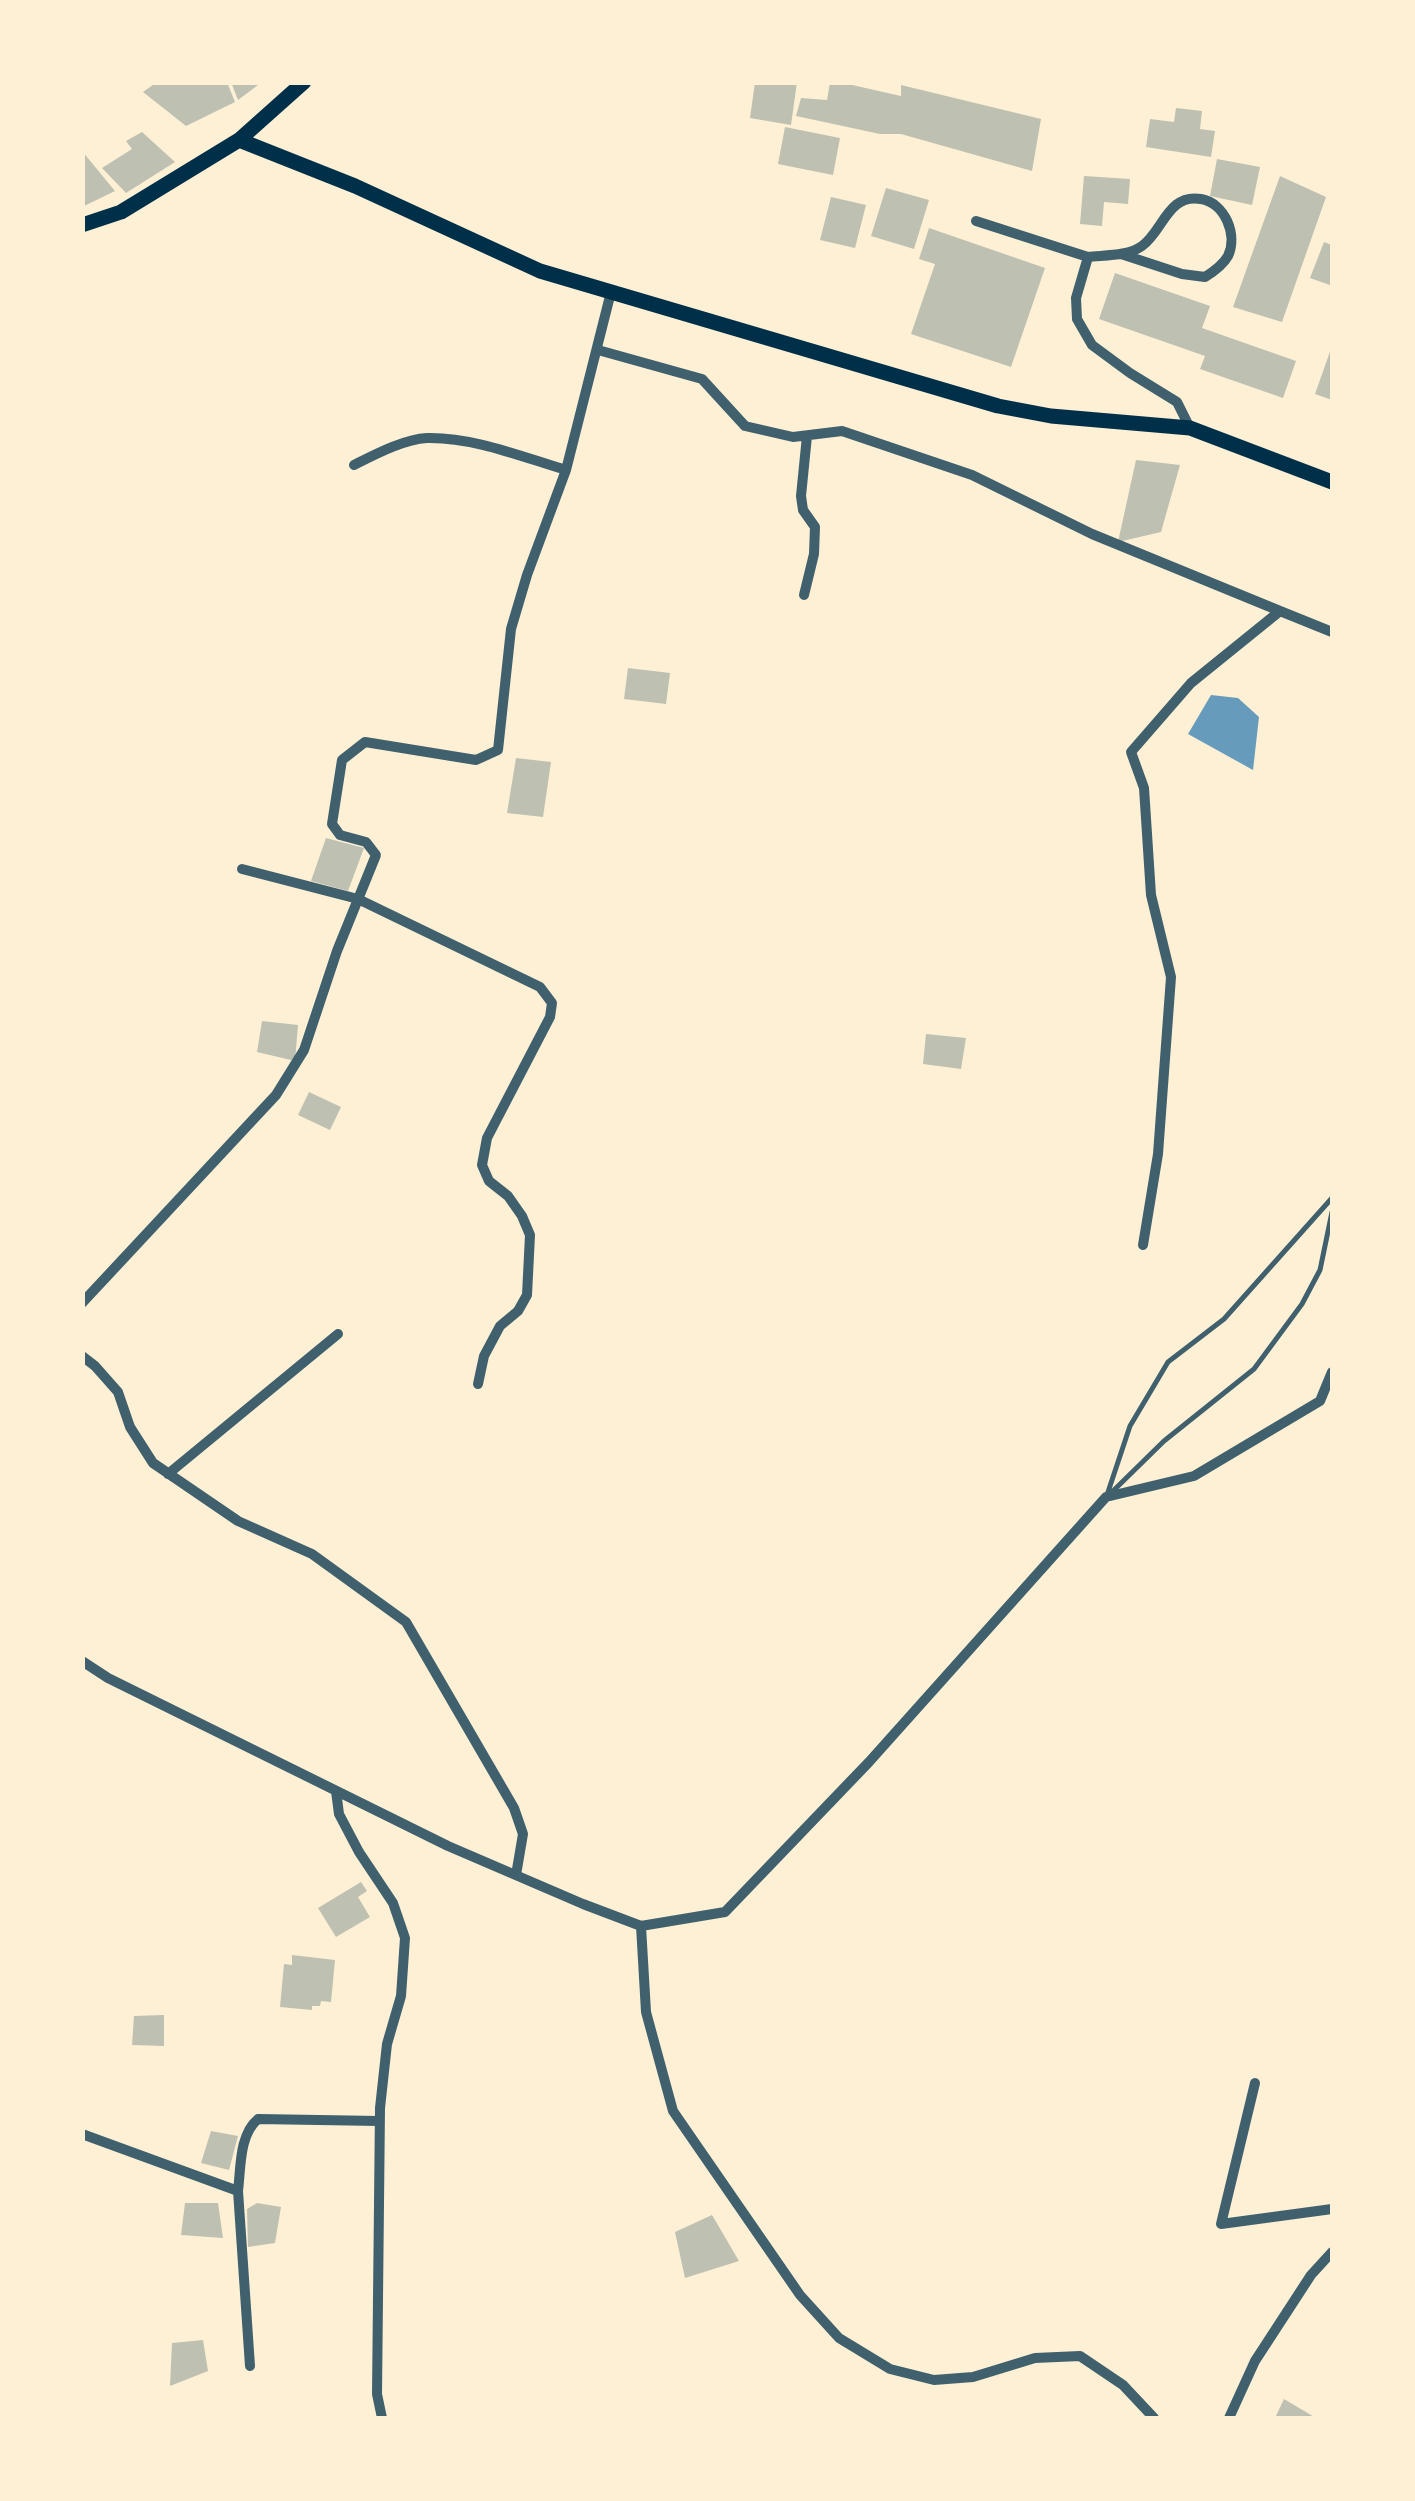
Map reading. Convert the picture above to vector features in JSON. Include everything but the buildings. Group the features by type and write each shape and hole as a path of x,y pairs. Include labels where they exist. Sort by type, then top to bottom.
{"main road":[{"path":"82,225 121,212 239,140 304,82"},
{"path":"239,140 355,186 540,272 998,406 1051,416 1190,428 1332,482"}],"street":[{"path":"976,221 1088,257 1121,254 1142,246 1170,210 1185,200 1201,199 1215,205 1230,224 1232,242 1228,258 1205,277 1182,274 1121,254"},
{"path":"1088,257 1076,298 1078,319 1092,344 1130,374 1177,402 1190,428"},
{"path":"82,1303 276,1095 304,1050 337,951 376,855 366,842 340,835 332,824 342,760 366,742 476,760 498,750 511,629 566,470 612,292"},
{"path":"598,350 702,380 745,426 793,437 842,431 972,475 1092,534 1332,632"},
{"path":"804,595 814,554 814,527 803,510 801,496 807,436"},
{"path":"354,465 382,451 425,438 472,443 566,470"},
{"path":"1142,1245 1158,1154 1171,977 1151,895 1144,788 1130,752 1191,683 1280,611"},
{"path":"242,869 358,899 540,988 552,1003 550,1017 487,1138 482,1165 489,1182 508,1196 530,1235 527,1295 518,1311 500,1326 484,1356 478,1384"},
{"path":"168,1474 338,1334"},
{"path":"82,1356 118,1392 130,1427 153,1463 238,1521 312,1554 406,1622 514,1808 524,1834 516,1875"},
{"path":"82,1661 108,1678 448,1846 641,1926 724,1912 869,1762 1106,1498 1194,1476 1320,1400 1332,1372"},
{"path":"336,1791 339,1814 393,1903 405,1938 401,1996 387,2044 380,2121 377,2394 382,2418"},
{"path":"641,1926 646,2012 673,2111 800,2295 839,2338 890,2368 934,2380 973,2377 1035,2358 1080,2356 1123,2384 1154,2418"},
{"path":"1255,2082 1221,2224 1332,2209"},
{"path":"250,2366 238,2190 250,2126 258,2119 380,2121"},
{"path":"82,2134 238,2190"},
{"path":"1229,2418 1254,2361 1311,2275 1332,2252"}],"lane":[{"path":"1106,1498 1130,1426 1168,1362 1224,1319 1332,1198"},
{"path":"1106,1498 1164,1441 1254,1369 1302,1304 1320,1270 1332,1212"}],"water":[{"path":"1211,695 1238,698 1259,717 1253,770 1188,734"}]}
